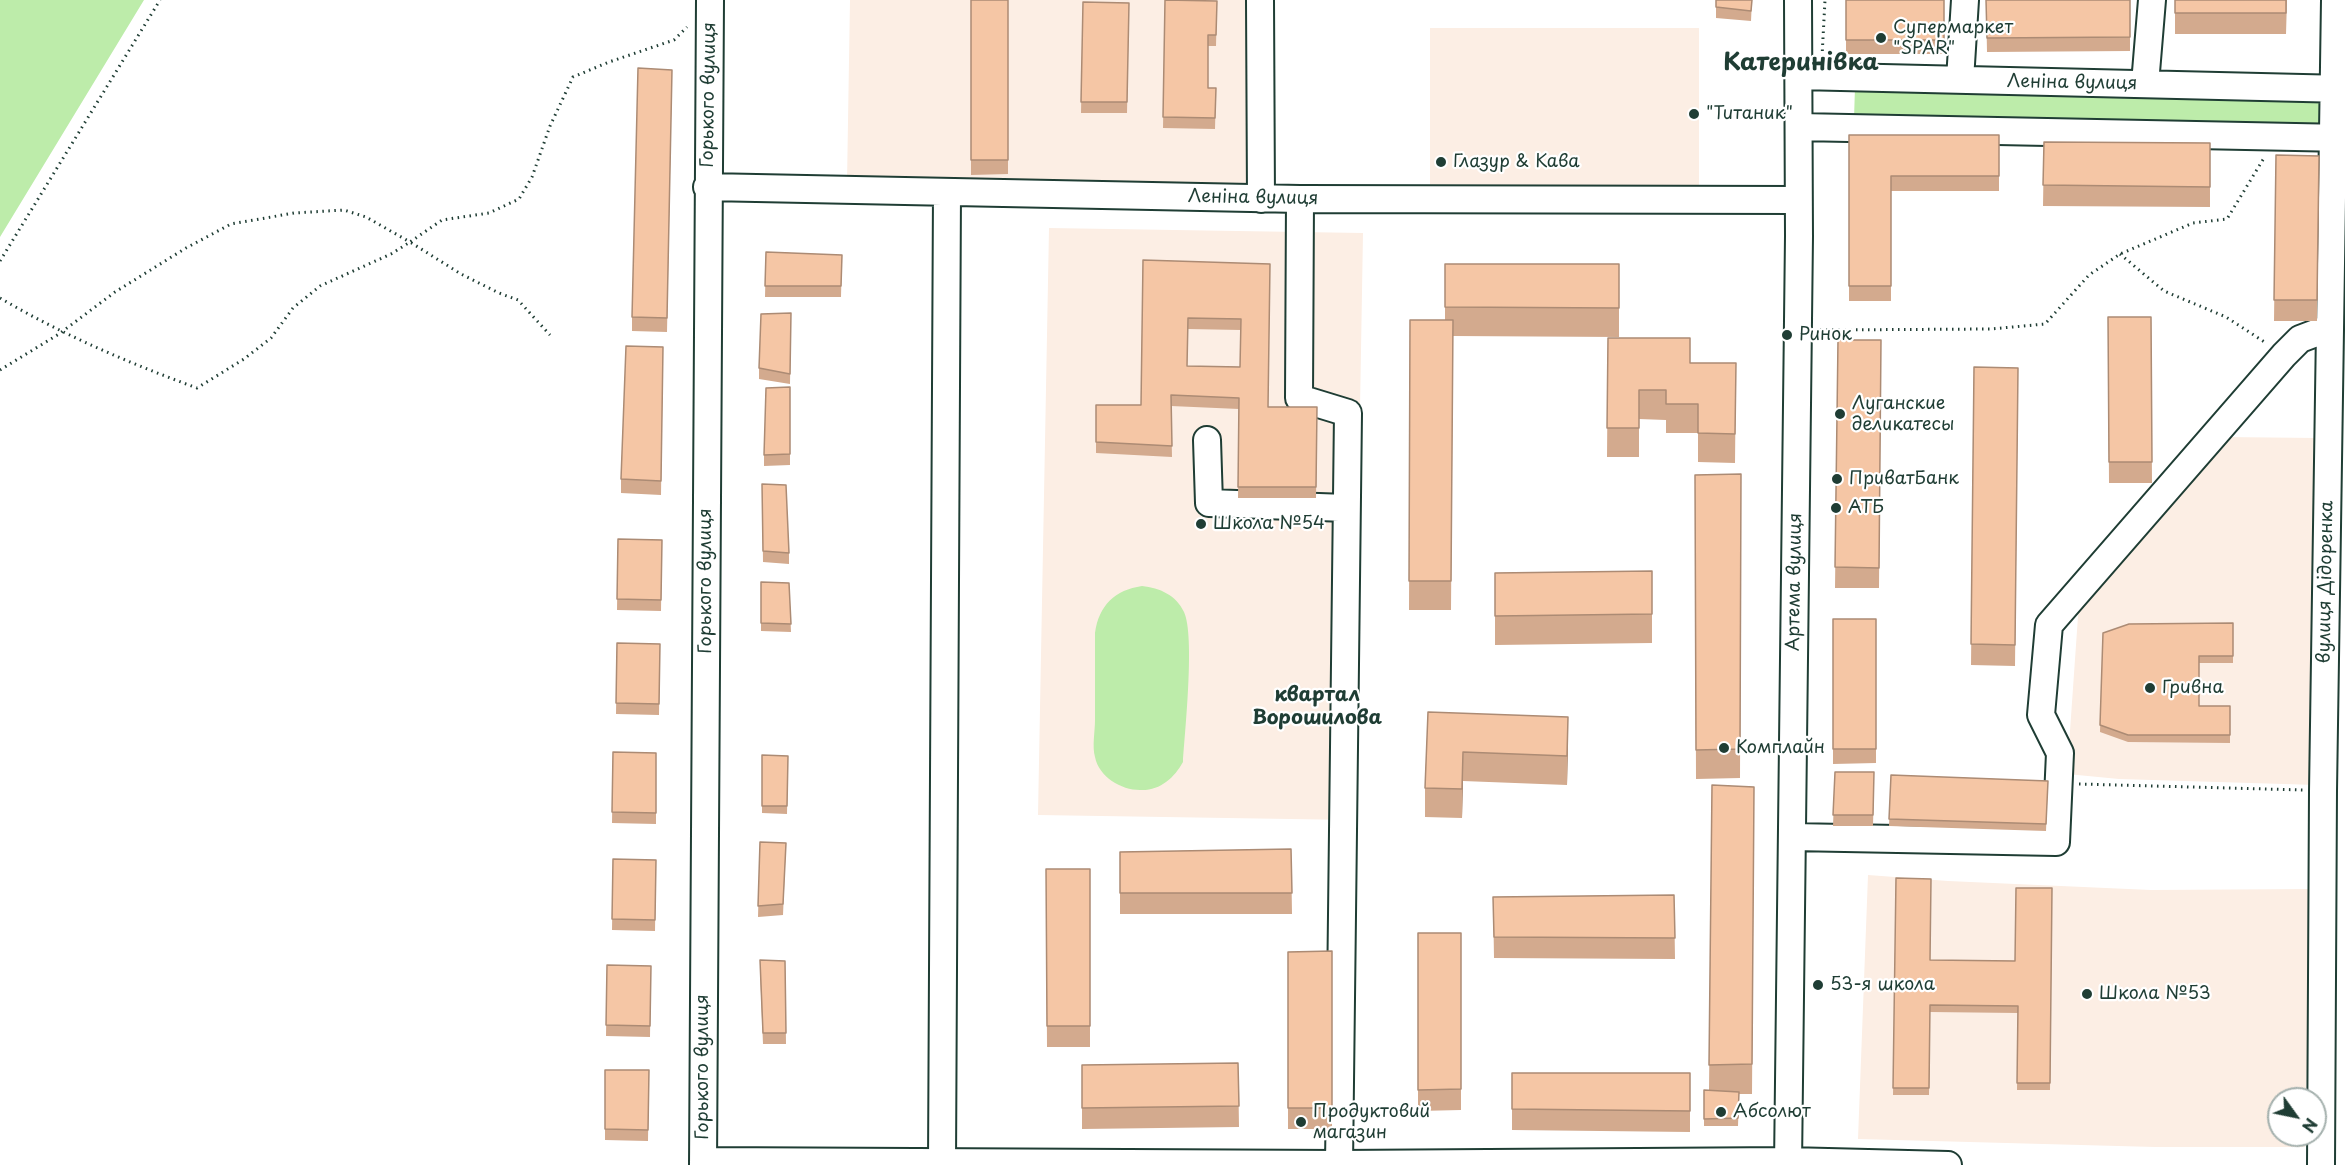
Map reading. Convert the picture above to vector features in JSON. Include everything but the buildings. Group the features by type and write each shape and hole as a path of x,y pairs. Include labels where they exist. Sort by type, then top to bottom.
{"street":[{"name":"Горького вулиця","path":"703,1163 707,187 710,0"},
{"path":"1260,0 1261,199"},
{"name":"Артема вулиця","path":"1788,1163 1799,127 1810,76 1798,0"},
{"path":"1960,80 1965,0"},
{"path":"2145,84 2152,0"},
{"name":"вулиця Дідоренка","path":"2321,1165 2330,807 2329,328 2339,89 2335,0"},
{"name":"Леніна вулиця","path":"1810,76 2339,89"},
{"path":"1799,127 2338,138"},
{"name":"Леніна вулиця","path":"707,187 1261,199 1798,200"},
{"path":"942,1162 947,192"},
{"path":"1300,199 1299,398 1348,413 1339,1165"},
{"path":"1792,837 2056,842 2060,753 2041,715 2049,625 2284,355 2300,339 2329,328"},
{"path":"1207,440 1209,503 1346,508"},
{"path":"703,1163 1948,1165"}],"path":[{"path":"0,261 160,0"},
{"path":"1810,76 1825,0"},
{"path":"0,298 61,332 129,363 198,388 271,338 293,308 320,286 391,254 442,220 489,213 519,199 532,177 550,126 573,77 674,40 688,26"},
{"path":"1798,329 1990,329 2045,324 2089,275 2120,254 2193,223 2227,219 2277,136"},
{"path":"0,370 61,332 115,292 186,248 231,224 294,213 344,210 366,217 461,274 518,300 550,335"},
{"path":"2120,254 2164,291 2226,317 2284,355"},
{"path":"2058,784 2330,807"}],"shaded area":[{"path":"850,0 1250,0 1247,188 847,182"},
{"path":"1430,28 1699,28 1699,188 1430,188"},
{"name":"Школа №54","path":"1049,228 1363,233 1353,820 1038,815"},
{"path":"2223,437 2318,438 2317,785 2119,779 2067,774 2079,602"},
{"name":"Школа №53","path":"1868,875 2151,890 2312,889 2306,1087 2267,1087 2267,1147 2155,1147 1858,1139"}],"green space":[{"path":"0,0 144,0 0,237"},
{"path":"1855,87 2325,95 2324,127 1854,119"},
{"path":"1142,586 1167,593 1177,601 1184,612 1189,641 1183,762 1166,782 1147,790 1126,788 1112,781 1101,771 1094,753 1097,623 1100,614 1116,595"}],"place":[{"name":"Супермаркет \"SPAR\"","path":"1881,38"},
{"name":"\"Титаник\"","path":"1694,114"},
{"name":"Глазур & Кава","path":"1441,162"},
{"name":"Ринок","path":"1787,335"},
{"name":"Луганские деликатесы","path":"1840,414"},
{"name":"ПриватБанк","path":"1837,479"},
{"name":"АТБ","path":"1836,508"},
{"name":"Школа №54","path":"1201,524"},
{"name":"Гривна","path":"2150,688"},
{"name":"Комплайн","path":"1724,748"},
{"name":"53-я школа","path":"1818,985"},
{"name":"Школа №53","path":"2087,994"},
{"name":"Абсолют","path":"1721,1112"},
{"name":"Продуктовий магазин","path":"1301,1122"}],"district":[{"name":"Катеринівка","path":"1801,63"},
{"name":"квартал Ворошилова","path":"1317,706"}]}
